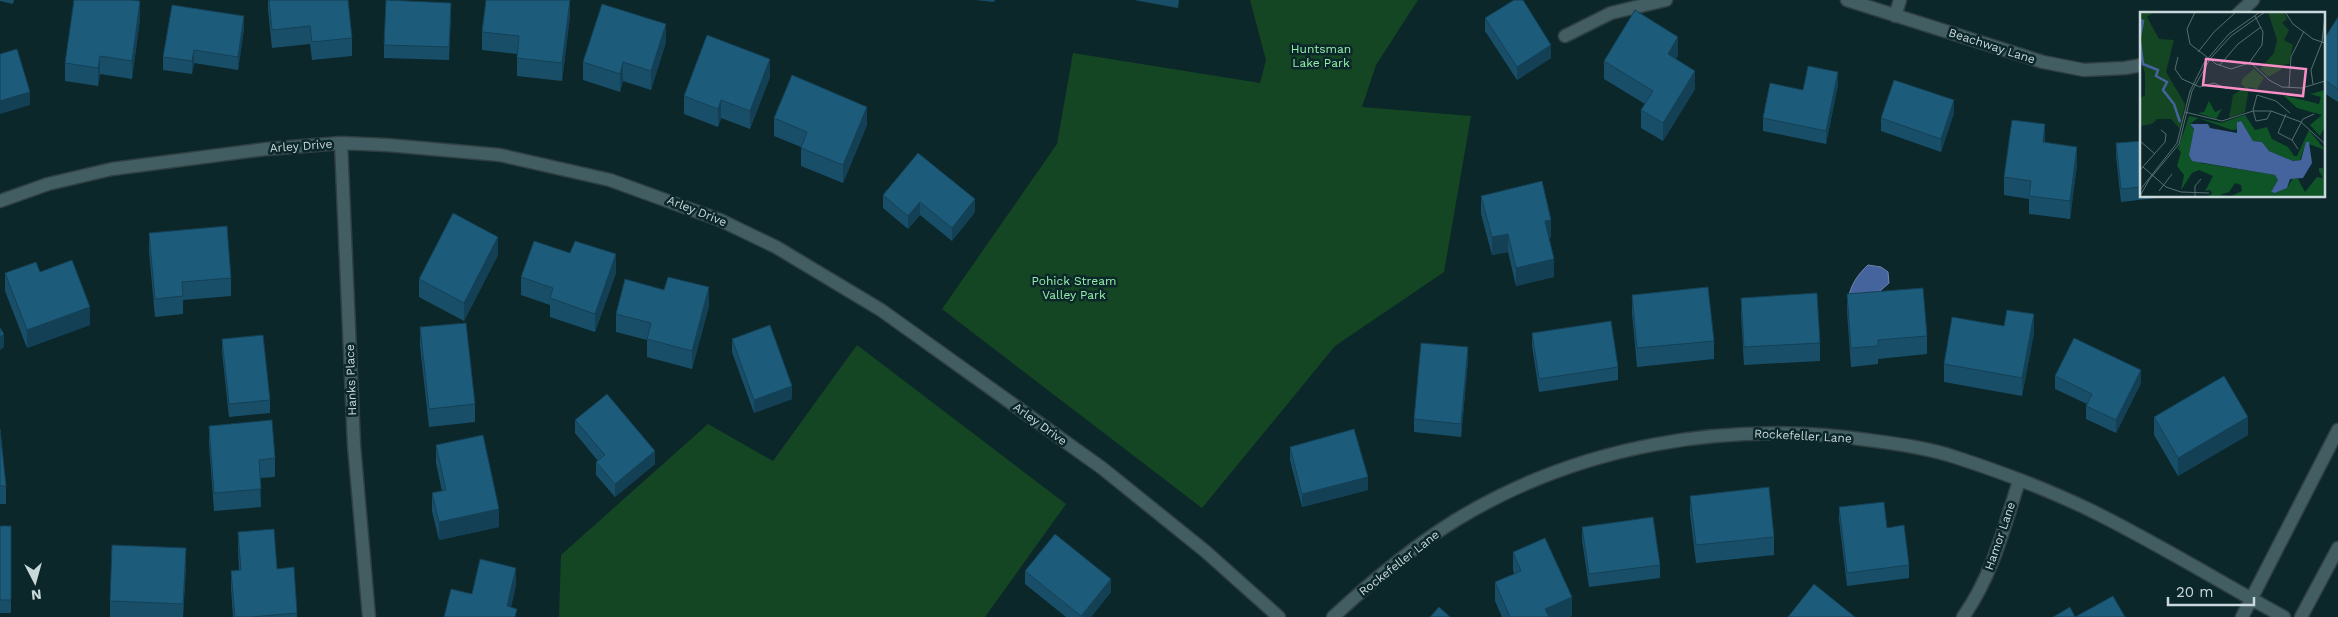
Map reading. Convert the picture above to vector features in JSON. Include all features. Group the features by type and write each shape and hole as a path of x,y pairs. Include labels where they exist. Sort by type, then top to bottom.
{"street":[{"path":"1565,36 1611,13 1666,0"},
{"name":"Beachway Lane","path":"1847,0 2043,62 2084,70 2125,68 2140,64"},
{"path":"1895,16 1900,0"},
{"path":"2240,12 2253,0"},
{"name":"Arley Drive","path":"0,200 48,184 112,169 266,149 341,143 500,155 556,166 610,180 668,199 720,220 776,247 882,310 1102,468 1205,551 1279,617"},
{"name":"Hanks Place","path":"341,143 354,445 369,617"},
{"path":"2242,617 2338,430"},
{"name":"Rockefeller Lane","path":"1333,617 1418,545 1456,520 1496,498 1543,476 1592,459 1637,448 1687,439 1738,433 1784,432 1835,435 1895,443 1953,456 2091,510 2284,617"},
{"name":"Hamor Lane","path":"1964,617 1996,556 2019,481"},
{"path":"2301,617 2338,548"}],"green space":[{"name":"Pohick Stream Valley Park","path":"1250,0 1418,0 1376,65 1362,107 1471,116 1444,272 1335,346 1202,508 942,309 1057,144 1073,53 1260,83 1266,60"},
{"path":"857,345 1066,504 985,617 559,617 561,555 708,424 773,461"}],"water":[{"path":"1868,265 1881,267 1888,272 1889,283 1880,291 1848,299 1855,280"}],"building":[{"path":"74,0 140,1 132,61 100,56 98,68 65,63"},
{"path":"269,0 348,0 352,38 312,42 310,26 272,30"},
{"path":"386,0 451,3 449,47 384,45"},
{"path":"486,0 570,0 562,63 517,58 519,36 482,32"},
{"path":"1514,0 1523,0 1551,45 1517,67 1485,18"},
{"path":"602,4 666,24 651,71 623,62 620,74 583,62"},
{"path":"172,5 244,16 238,57 194,50 192,61 163,57"},
{"path":"1635,10 1678,37 1668,54 1695,71 1663,123 1641,110 1653,91 1604,61"},
{"path":"2338,17 2338,89 2326,81 2326,36"},
{"path":"707,35 770,59 750,111 721,100 718,109 684,96"},
{"path":"17,49 30,92 0,101 0,54"},
{"path":"1808,66 1838,72 1826,131 1763,118 1770,83 1803,90"},
{"path":"792,75 867,107 843,165 801,148 807,132 774,118"},
{"path":"1894,80 1954,100 1941,139 1881,118"},
{"path":"2012,120 2045,124 2043,142 2077,147 2070,201 2029,196 2031,181 2004,177"},
{"path":"2140,141 2140,187 2121,189 2116,143"},
{"path":"918,153 975,199 952,228 920,202 908,216 883,195"},
{"path":"1542,181 1551,220 1545,221 1554,259 1516,268 1508,234 1492,237 1481,196"},
{"path":"453,213 498,237 464,303 419,279"},
{"path":"227,226 231,278 182,282 183,296 155,299 149,233"},
{"path":"534,241 570,253 575,241 616,254 595,314 550,298 553,288 521,277"},
{"path":"72,260 90,307 27,330 5,273 36,262 40,272"},
{"path":"668,277 709,287 692,351 647,339 651,323 616,314 625,279 664,290"},
{"path":"1708,287 1714,341 1637,348 1632,295"},
{"path":"1923,288 1927,336 1878,340 1878,346 1851,348 1847,294"},
{"path":"1817,293 1820,343 1744,347 1741,298"},
{"path":"2007,310 2034,314 2022,378 1944,364 1952,317 2004,326"},
{"path":"1611,321 1618,367 1539,379 1532,333"},
{"path":"466,323 475,404 429,409 420,327"},
{"path":"770,325 792,386 754,400 732,339"},
{"path":"0,328 4,334 0,337"},
{"path":"263,335 270,400 229,404 222,339"},
{"path":"2074,338 2141,370 2116,420 2086,406 2092,394 2055,376"},
{"path":"1421,343 1468,347 1461,424 1414,419"},
{"path":"2224,376 2248,417 2178,458 2154,417"},
{"path":"607,394 655,451 615,484 596,462 605,455 575,420"},
{"path":"272,420 275,458 259,460 261,489 214,493 209,426"},
{"path":"0,429 6,486 0,486"},
{"path":"1354,429 1368,477 1302,494 1290,447"},
{"path":"483,435 499,509 439,522 432,493 446,490 436,445"},
{"path":"1769,487 1774,537 1696,545 1690,496"},
{"path":"1884,502 1887,528 1904,525 1909,565 1847,573 1839,507"},
{"path":"1653,517 1660,565 1589,574 1582,527"},
{"path":"0,526 11,526 11,600 0,600"},
{"path":"274,529 277,569 294,567 297,613 235,617 231,571 241,570 238,532"},
{"path":"1055,534 1111,579 1081,616 1025,571"},
{"path":"1545,538 1572,597 1545,609 1549,617 1510,617 1495,582 1521,571 1513,552"},
{"path":"112,545 186,548 183,604 110,601"},
{"path":"480,559 516,568 507,606 517,609 515,617 444,617 451,589 472,594"},
{"path":"1814,584 1855,617 1788,617"},
{"path":"2113,596 2125,617 2075,617"},
{"path":"1439,607 1450,617 1430,617"},
{"path":"2070,607 2075,617 2053,617"}],"park label":[{"name":"Huntsman Lake Park","path":"1321,56"}]}
